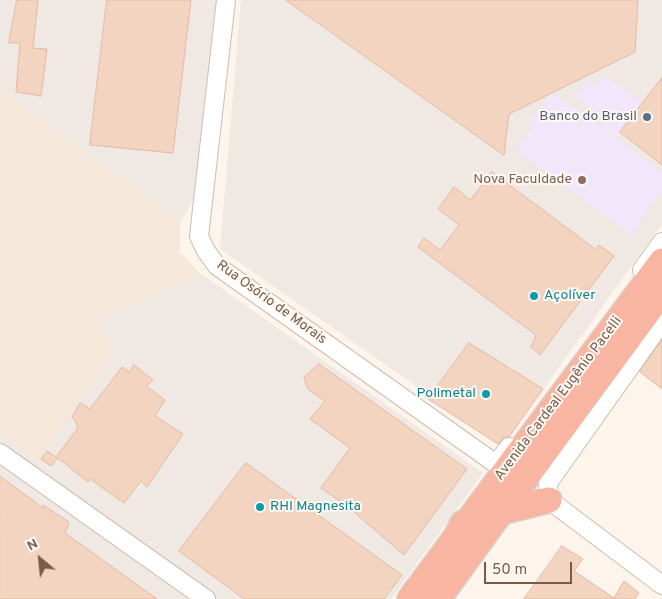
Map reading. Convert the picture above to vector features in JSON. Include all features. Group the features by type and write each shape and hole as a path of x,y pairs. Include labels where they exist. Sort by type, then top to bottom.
{"highway":[{"name":"Avenida Cardeal Eugênio Pacelli","path":"456,537 662,261"},
{"name":"Avenida Cardeal Eugênio Pacelli","path":"438,599 662,293"},
{"path":"410,599 456,537 474,499 496,464"},
{"path":"501,512 549,500"}],"street":[{"name":"Rua Osório de Morais","path":"226,0 199,234 206,252 217,266 496,464"},
{"name":"Avenida Cardeal Eugênio Pacelli","path":"496,464 662,242"},
{"path":"662,322 548,483 549,500 662,585"},
{"path":"0,452 206,599"}],"shaded area":[{"path":"0,0 216,0 195,198 180,222 0,89"},
{"path":"241,0 662,0 662,224 502,446 220,249"},
{"path":"603,75 642,102 616,137 607,131 662,172 662,190 632,235 516,150 533,127 528,123 552,92 602,127 606,121 603,117 575,97 587,80 595,86"},
{"path":"0,89 180,222 180,252 201,274 98,320 113,353 38,461 0,433"},
{"path":"201,274 483,473 391,599 0,599 0,433 38,461 113,353 98,320"}],"building":[{"path":"17,0 38,0 33,48 47,49 41,96 16,92 20,43 9,43"},
{"path":"107,0 191,0 173,153 90,145"},
{"path":"286,0 638,0 635,52 509,114 504,155"},
{"name":"Banco do Brasil","path":"662,78 662,165 620,132"},
{"name":"Açolíver","path":"492,172 595,249 599,245 614,256 540,355 531,347 536,335 418,247 424,238 440,250 459,225 438,209 454,187 470,200"},
{"path":"662,340 662,389 640,372"},
{"name":"Polimetal","path":"469,343 543,389 509,437 504,437 498,444 428,399"},
{"name":"RHI Magnesita","path":"319,364 467,469 404,555 348,507 321,488 350,448 310,419 325,401 308,389 304,378"},
{"path":"134,365 153,380 146,386 165,400 155,416 183,434 147,487 141,481 124,503 90,479 88,482 58,458 51,466 41,459 47,451 56,457 78,428 72,417 80,403 90,409 122,367 129,372"},
{"name":"RHI Magnesita","path":"246,463 402,575 384,599 244,599 179,551"},
{"path":"0,476 43,508 43,505 69,522 65,533 157,599 0,599"},
{"path":"562,546 583,559 574,571 614,598 624,581 639,593 635,599 524,599"}],"place":[{"name":"Banco do Brasil","path":"647,117"},
{"name":"Nova Faculdade","path":"582,180"},
{"name":"Açolíver","path":"534,296"},
{"name":"Polimetal","path":"486,394"},
{"name":"RHI Magnesita","path":"260,507"}]}
